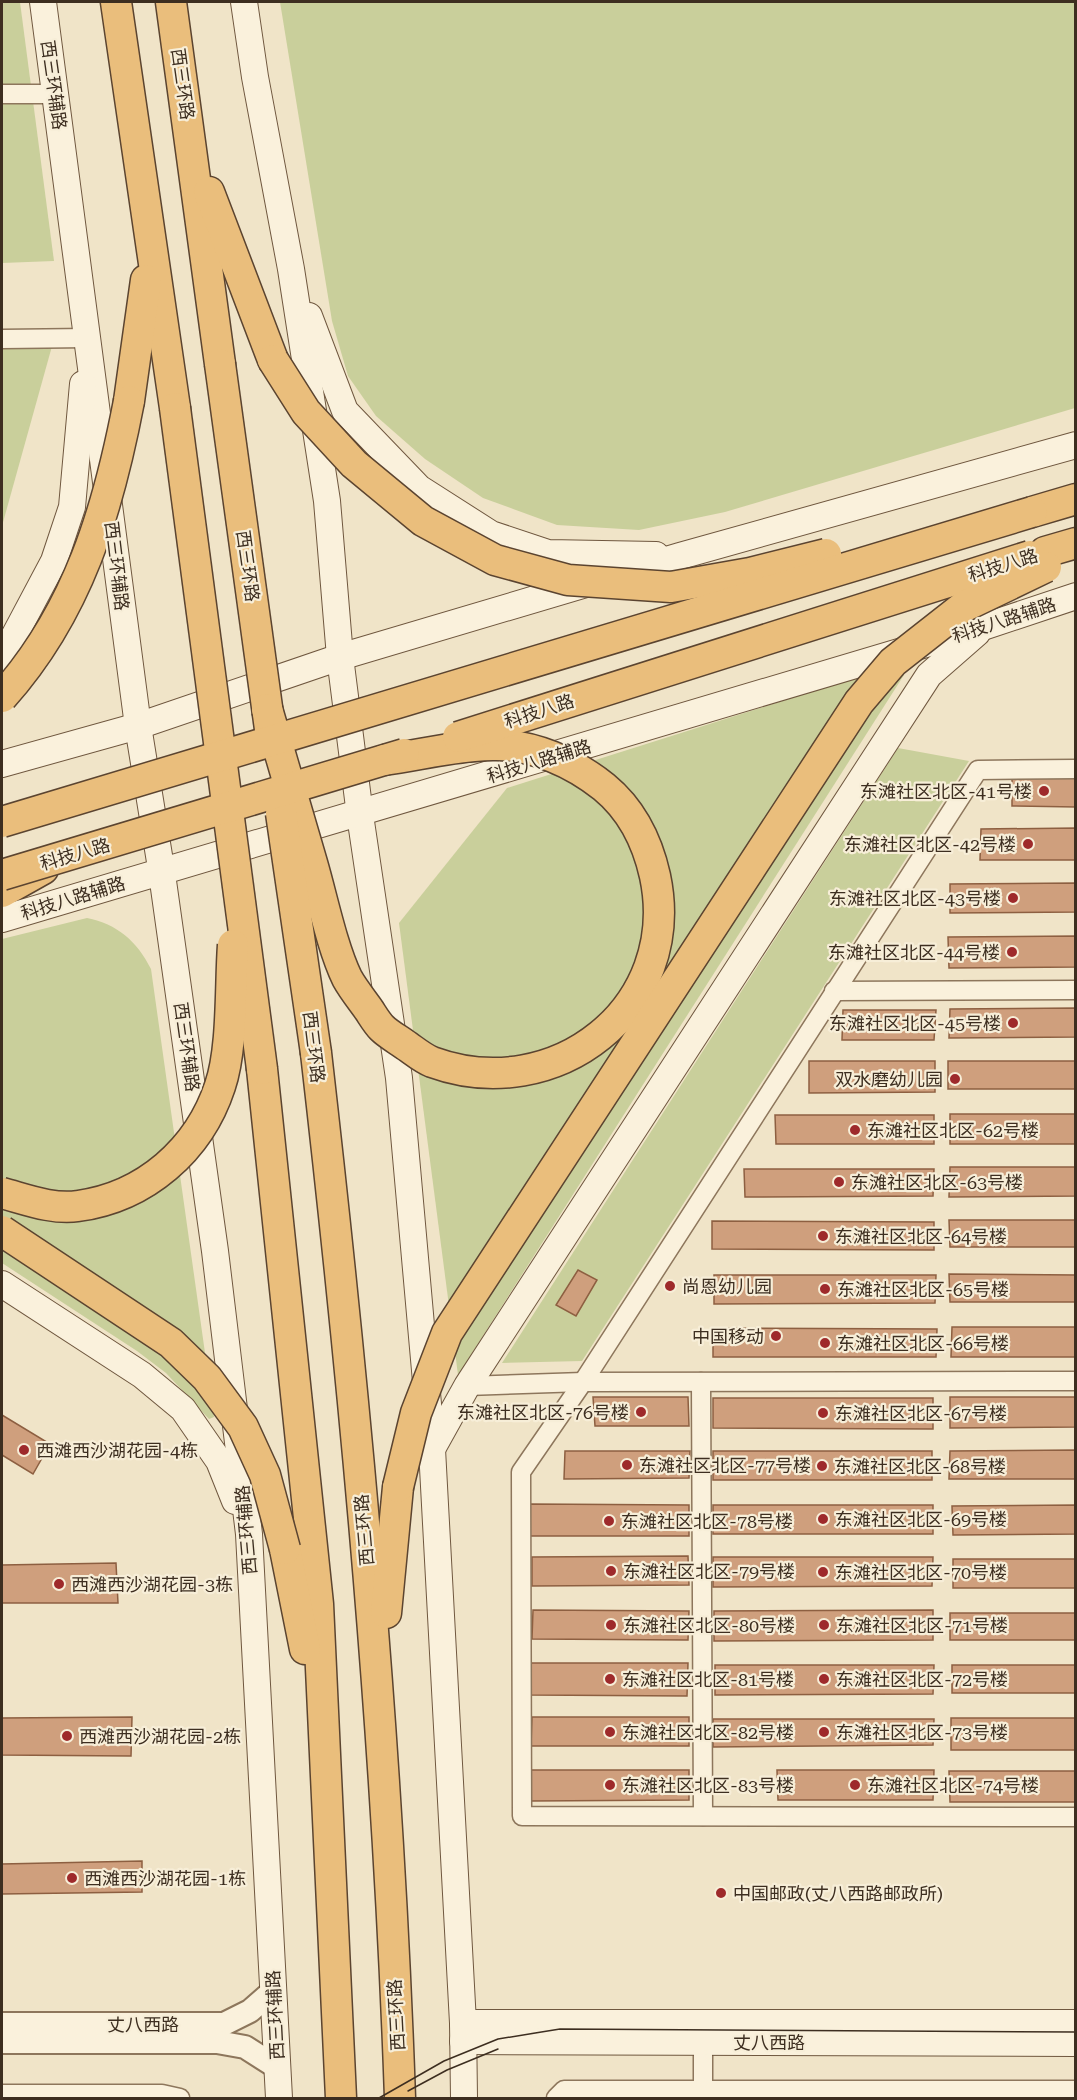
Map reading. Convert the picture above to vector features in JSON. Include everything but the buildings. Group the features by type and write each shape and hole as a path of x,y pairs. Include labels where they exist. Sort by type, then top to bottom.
{"highway":[{"path":"116,2 150,250 175,408 262,1069 318,1604 341,2098"},
{"name":"西三环路","path":"171,2 316,1053 339,1248 379,1688 400,2098"},
{"path":"191,145 273,360 306,412 354,464 423,521 495,560 568,580 671,587 750,573 869,543 956,535"},
{"path":"2,697 44,643 97,536 117,464 129,401 150,250"},
{"path":"2,822 1076,499"},
{"name":"科技八路","path":"2,875 1046,559 1076,543"},
{"path":"379,1688 398,1486 416,1413 447,1333 859,702 894,662 963,607 1046,559 1076,555"},
{"path":"267,709 347,978 381,1028 429,1061 474,1073 506,1074 539,1068 599,1038 621,1017 639,991 653,957 660,922 659,894 644,837 622,802 583,770 524,749 494,745 384,760"},
{"path":"2,892 65,857"},
{"path":"2,1193 38,1203 76,1207 112,1197 150,1180 177,1159 205,1121 220,1085 226,1054 237,879"},
{"path":"2,1231 171,1343 207,1378 248,1437 265,1475 285,1549 326,1751"}],"main road":[{"name":"西三环辅路","path":"43,2 138,726 162,873 215,1251 249,1534 279,2098"},
{"path":"244,2 255,77 291,269 327,501 340,657 360,815 399,1078 432,1449 463,2032 464,2098"},
{"path":"291,269 345,411 419,488 491,534 548,553 680,556"},
{"path":"2,659 54,561 72,507 88,338"},
{"path":"2,764 138,726 340,657 680,556 1076,445"},
{"name":"科技八路辅路","path":"2,920 360,815 983,627 1076,596"},
{"path":"432,1449 467,1386 929,675 983,627"},
{"path":"2,1284 142,1375 183,1409 219,1461 249,1534"},
{"name":"丈八西路","path":"463,2032 1076,2023"},
{"name":"丈八西路","path":"463,2032 703,2042 1076,2043"}],"street":[{"path":"2,94 55,94"},
{"path":"2,339 88,338"},
{"path":"1076,769 978,770 583,1382 521,1472 522,1816 1076,1817"},
{"path":"834,991 1076,990"},
{"path":"467,1386 583,1382 1076,1381"},
{"path":"701,1382 703,1816"},
{"name":"丈八西路","path":"2,2024 224,2024 250,2011 274,1990"},
{"name":"丈八西路","path":"2,2042 217,2042 245,2047 278,2068"},
{"path":"703,2042 703,2094"},
{"path":"556,2098 564,2090 703,2094 1076,2090"},
{"path":"2,2094 162,2094 180,2098"}],"green space":[{"path":"2,2 20,2 54,261 2,263"},
{"path":"280,2 1075,2 1075,408 725,512 639,530 557,525 483,498 425,459 376,416 348,376 332,321"},
{"path":"54,339 2,526 2,341"},
{"path":"892,670 904,675 458,1375 399,923 507,788 855,678"},
{"path":"898,748 969,761 582,1361 502,1363"},
{"path":"87,918 117,929 125,935 133,942 151,969 214,1417 209,1419 166,1373 137,1351 2,1263 2,939"}],"tram line":[{"path":"379,2098 444,2061 498,2039 560,2029 1076,2032"},
{"path":"408,2091 447,2070 498,2049"}],"place":[{"name":"东滩社区北区-41号楼","path":"1044,791"},
{"name":"东滩社区北区-42号楼","path":"1028,844"},
{"name":"东滩社区北区-43号楼","path":"1013,898"},
{"name":"东滩社区北区-44号楼","path":"1012,952"},
{"name":"东滩社区北区-45号楼","path":"1013,1023"},
{"name":"双水磨幼儿园","path":"955,1079"},
{"name":"东滩社区北区-62号楼","path":"855,1130"},
{"name":"东滩社区北区-63号楼","path":"839,1182"},
{"name":"东滩社区北区-64号楼","path":"823,1236"},
{"name":"尚恩幼儿园","path":"670,1286"},
{"name":"东滩社区北区-65号楼","path":"825,1289"},
{"name":"中国移动","path":"776,1336"},
{"name":"东滩社区北区-66号楼","path":"825,1343"},
{"name":"东滩社区北区-76号楼","path":"641,1412"},
{"name":"东滩社区北区-67号楼","path":"823,1413"},
{"name":"西滩西沙湖花园-4栋","path":"24,1450"},
{"name":"东滩社区北区-77号楼","path":"627,1465"},
{"name":"东滩社区北区-68号楼","path":"822,1466"},
{"name":"东滩社区北区-69号楼","path":"823,1519"},
{"name":"东滩社区北区-78号楼","path":"609,1521"},
{"name":"东滩社区北区-79号楼","path":"611,1571"},
{"name":"东滩社区北区-70号楼","path":"823,1572"},
{"name":"西滩西沙湖花园-3栋","path":"59,1584"},
{"name":"东滩社区北区-80号楼","path":"611,1625"},
{"name":"东滩社区北区-71号楼","path":"824,1625"},
{"name":"东滩社区北区-81号楼","path":"610,1679"},
{"name":"东滩社区北区-72号楼","path":"824,1679"},
{"name":"东滩社区北区-82号楼","path":"610,1732"},
{"name":"东滩社区北区-73号楼","path":"824,1732"},
{"name":"西滩西沙湖花园-2栋","path":"67,1736"},
{"name":"东滩社区北区-83号楼","path":"610,1785"},
{"name":"东滩社区北区-74号楼","path":"855,1785"},
{"name":"西滩西沙湖花园-1栋","path":"72,1878"},
{"name":"中国邮政(丈八西路邮政所)","path":"721,1893"}]}
